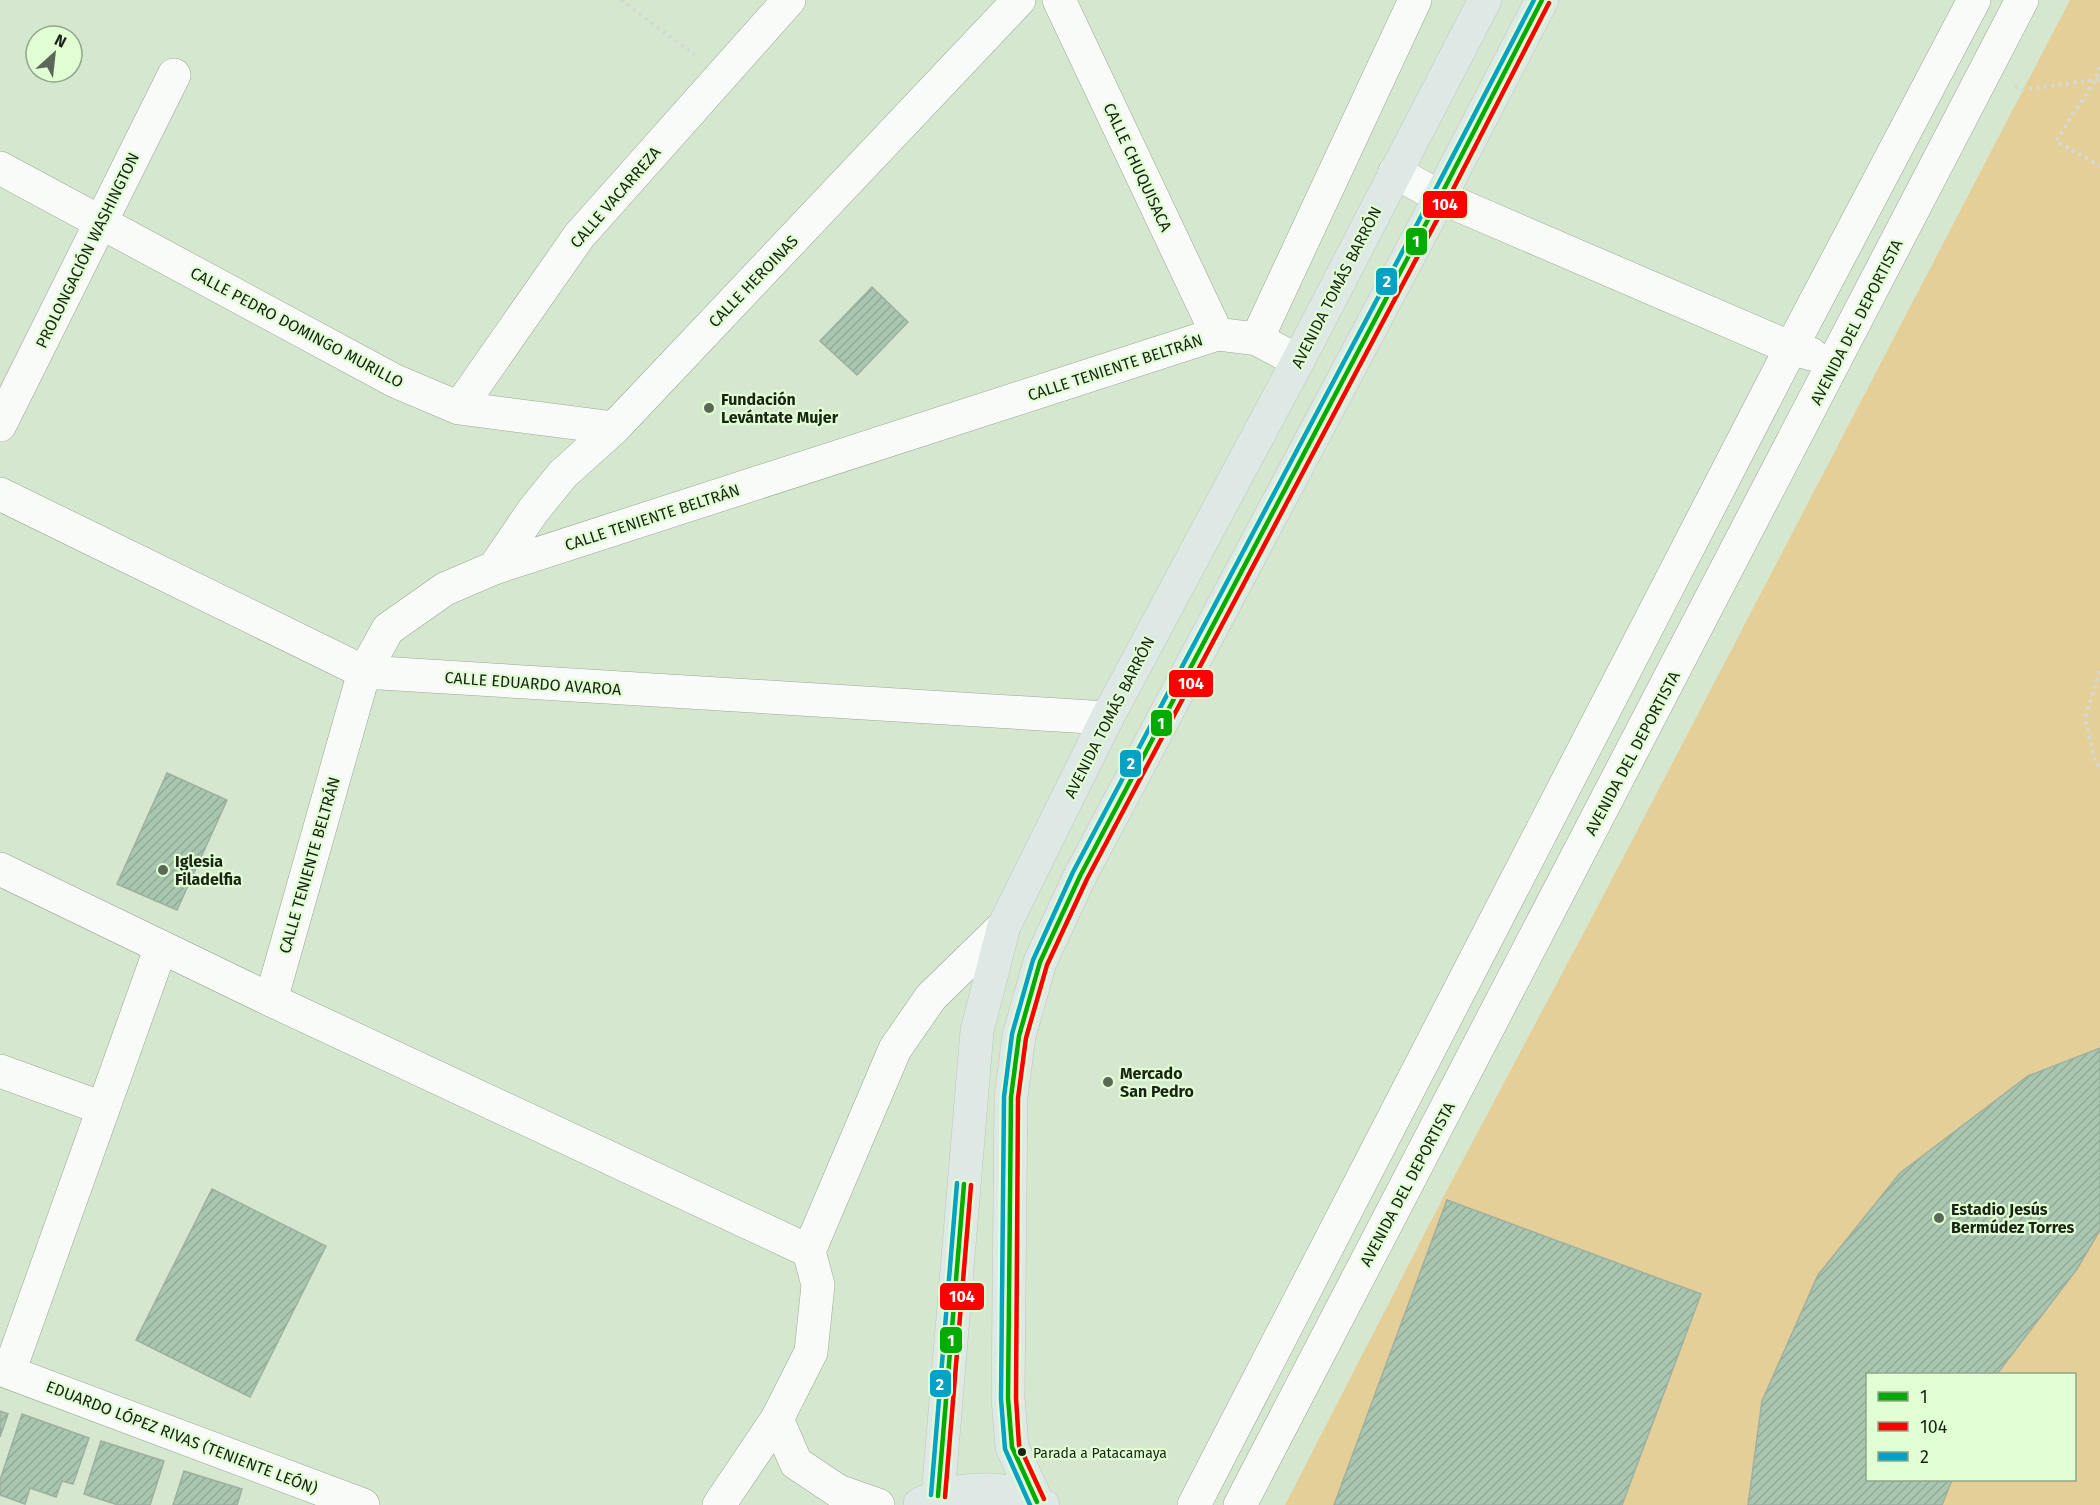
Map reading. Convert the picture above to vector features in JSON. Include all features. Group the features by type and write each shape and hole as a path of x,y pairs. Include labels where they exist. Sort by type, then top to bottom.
{"main road":[{"name":"AVENIDA TOMÁS BARRÓN","path":"928,1500 977,1031 1004,926 1107,718 1298,361 1485,0"},
{"path":"1040,1503 1012,1447 1008,1398 1011,1097 1019,1036 1040,962 1080,876 1542,0"},
{"path":"928,1500 962,1491 988,1490 1013,1494 1040,1503"}],"street":[{"name":"CALLE VACARREZA","path":"459,408 579,236 789,0"},
{"name":"CALLE HEROINAS","path":"494,568 533,510 564,474 614,428 1019,0"},
{"name":"CALLE CHUQUISACA","path":"1059,0 1217,334"},
{"path":"1257,339 1415,0"},
{"path":"1194,1505 1791,348 1974,0"},
{"name":"AVENIDA DEL DEPORTISTA","path":"1240,1505 2022,0"},
{"name":"PROLONGACIÓN WASHINGTON","path":"0,425 174,75"},
{"name":"CALLE PEDRO DOMINGO MURILLO","path":"0,168 395,381 459,408 614,428"},
{"path":"1395,172 1440,197 1791,348 1835,362"},
{"name":"CALLE TENIENTE BELTRÁN","path":"271,1000 364,672 388,629 445,589 494,568 1217,334 1257,339 1298,361"},
{"name":"CALLE EDUARDO AVAROA","path":"0,494 364,672 1107,718"},
{"path":"0,869 271,1000 809,1251"},
{"path":"719,1505 777,1419 811,1352 818,1285 809,1251 895,1049 931,997 1004,926"},
{"path":"5,1370 162,947"},
{"path":"0,1071 102,1108"},
{"name":"EDUARDO LÓPEZ RIVAS (TENIENTE LEÓN)","path":"5,1370 363,1505"},
{"path":"777,1419 796,1462 838,1491 878,1505"}],"path":[{"path":"621,0 722,75"},
{"path":"2100,67 2098,79 2056,141 2100,166"},
{"path":"1985,71 2022,90 2098,79"},
{"path":"2100,671 2085,718 2095,762 2100,767"}],"shaded area":[{"path":"2070,0 2100,0 2100,1505 1285,1505 1447,1190 1600,902"}],"building":[{"path":"872,287 908,322 857,375 820,341"},
{"path":"167,773 227,800 177,910 117,884"},
{"path":"2100,1048 2100,1230 2077,1269 1998,1373 1866,1373 1866,1481 1952,1481 1942,1505 1748,1505 1762,1401 1818,1275 1900,1173 2028,1076"},
{"path":"212,1189 326,1246 250,1397 136,1340"},
{"path":"1447,1200 1701,1294 1622,1505 1334,1505"},
{"path":"0,1411 8,1414 0,1437"},
{"path":"22,1414 89,1438 73,1484 62,1481 56,1497 30,1488 25,1504 0,1495 0,1480"},
{"path":"101,1441 164,1461 150,1505 118,1505 84,1494"},
{"path":"184,1471 242,1489 237,1505 173,1505"}],"transit line":[{"name":"2","path":"1030,1505 1005,1449 1001,1399 1004,1097 1012,1034 1033,960 1073,872 1534,0"},
{"name":"1","path":"1037,1502 1012,1447 1008,1398 1011,1097 1019,1036 1040,962 1080,876 1542,0"},
{"name":"104","path":"1044,1499 1019,1445 1016,1398 1018,1098 1026,1038 1047,965 1087,879 1447,201 1549,3"},
{"name":"2","path":"931,1495 957,1183"},
{"name":"1","path":"938,1496 964,1184"},
{"name":"104","path":"945,1497 971,1185"}],"place":[{"name":"Fundación Levántate Mujer","path":"709,408"},
{"name":"Iglesia Filadelfia","path":"163,870"},
{"name":"Mercado San Pedro","path":"1108,1082"},
{"name":"Estadio Jesús Bermúdez Torres","path":"1939,1218"},
{"name":"Parada a Patacamaya","path":"1022,1452"}]}
